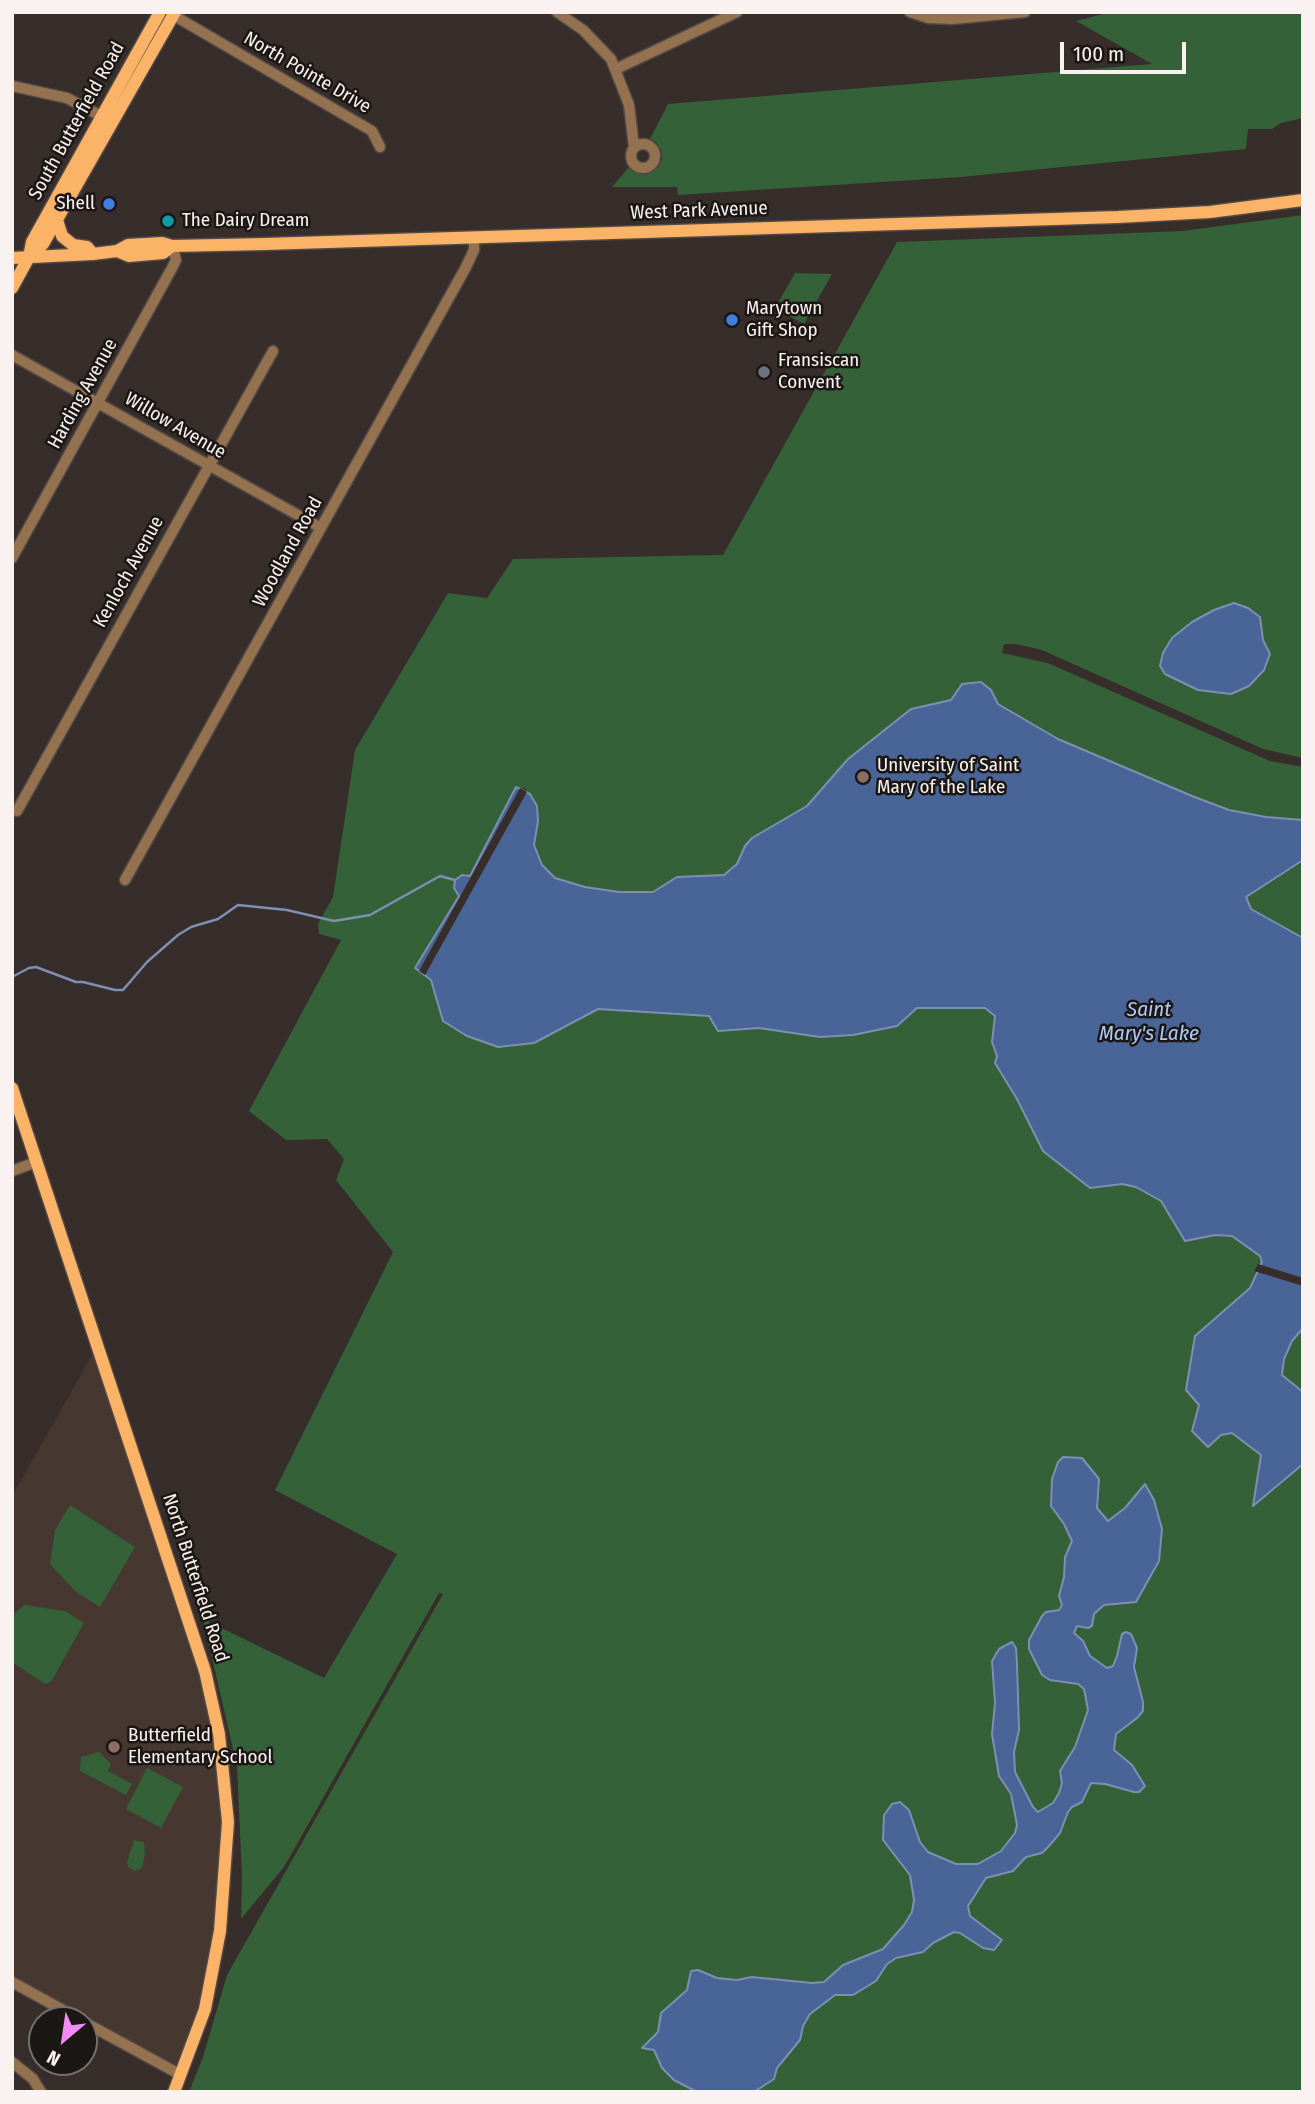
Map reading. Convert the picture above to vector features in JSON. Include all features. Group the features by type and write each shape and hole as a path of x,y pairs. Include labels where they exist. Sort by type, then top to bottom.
{"main road":[{"name":"South Butterfield Road","path":"29,257 32,242 101,116 169,13"},
{"name":"South Butterfield Road","path":"29,257 43,244 57,220 169,13"},
{"name":"West Park Avenue","path":"12,258 93,254 117,251 128,245 162,243 172,246 474,239 1118,217 1303,200"},
{"path":"57,220 62,236 73,245 87,247 93,254"},
{"path":"12,288 29,257"},
{"name":"North Butterfield Road","path":"12,1088 205,1671 219,1734 228,1822 220,1931 205,2009 174,2092"}],"street":[{"path":"557,12 602,47 616,69 629,105 635,147"},
{"path":"616,69 737,12"},
{"path":"910,12 928,18 953,19 1025,12"},
{"name":"North Pointe Drive","path":"169,13 372,131 380,147"},
{"path":"12,86 66,98 101,116"},
{"name":"Woodland Road","path":"125,880 466,267 474,250 474,239"},
{"name":"Harding Avenue","path":"12,558 172,268 176,260 172,246"},
{"name":"Kenloch Avenue","path":"17,811 273,351"},
{"name":"Willow Avenue","path":"12,355 321,528"},
{"path":"12,1171 36,1162"},
{"path":"12,1982 55,2006"},
{"path":"98,2030 181,2075"},
{"path":"12,2062 33,2079 41,2092"}],"shaded area":[{"name":"Butterfield Elementary School","path":"98,1345 205,1671 228,1822 220,1931 181,2075 98,2029 98,2006 57,2006 12,1981 12,1496"}],"green space":[{"path":"1111,12 1303,12 1303,118 1281,123 1272,129 1248,129 1246,149 961,177 678,195 677,187 612,187 629,167 638,173 646,173 659,166 662,159 661,150 656,142 650,139 668,104 1152,64 1076,21"},
{"path":"1303,215 1303,758 1263,749 1042,650 1004,644 1002,653 1048,663 1270,761 1303,767 1303,820 1229,810 1192,796 1058,739 998,704 991,690 911,709 848,759 807,806 752,838 737,864 724,875 677,877 654,892 619,892 585,887 555,878 542,865 534,845 538,821 537,806 524,787 425,976 431,980 443,1021 467,1036 534,1043 598,1009 709,1016 718,1031 759,1028 820,1037 897,1026 917,1008 985,1008 995,1016 992,1042 997,1056 995,1063 1043,1151 1090,1188 1122,1184 1136,1187 1161,1201 1185,1241 1215,1235 1232,1236 1260,1256 1262,1261 1250,1288 1228,1310 1199,1405 1207,1446 1221,1435 1232,1433 1261,1455 1254,1505 1303,1464 1303,2092 189,2092 203,2057 227,1975 443,1594 439,1593 284,1867 241,1919 237,1766 203,1619 324,1678 397,1554 275,1490 393,1252 336,1180 344,1159 327,1139 286,1140 249,1111 341,940 319,934 318,924 333,897 355,750 448,593 487,598 513,559 723,555 897,242 1182,231","holes":["1260,617 1263,640 1198,690 1165,674"]},
{"path":"795,273 832,274 804,324 775,308"},
{"path":"1303,860 1303,938 1251,909 1246,897"},
{"path":"1303,1328 1303,1392 1281,1375 1292,1341"},
{"path":"70,1505 135,1547 100,1607 76,1592 50,1564 55,1530"},
{"path":"25,1605 65,1611 84,1623 51,1682 45,1684 12,1662 12,1615"},
{"path":"99,1752 111,1764 108,1771 132,1784 126,1795 80,1771 81,1757"},
{"path":"147,1768 183,1787 161,1828 126,1809"},
{"path":"134,1840 144,1842 145,1854 142,1868 136,1871 129,1868 127,1862"}],"water":[{"path":"1234,603 1248,608 1260,617 1263,640 1270,654 1264,670 1249,686 1231,694 1198,690 1165,674 1160,666 1163,653 1172,638 1192,622"},
{"name":"Saint Mary's Lake","path":"981,682 991,690 998,704 1058,739 1229,810 1303,820 1303,860 1246,897 1251,909 1303,938 1303,1328 1292,1341 1284,1359 1282,1375 1303,1392 1303,1464 1253,1506 1261,1455 1232,1433 1221,1435 1208,1447 1192,1431 1199,1405 1186,1390 1195,1336 1250,1288 1262,1262 1260,1256 1232,1236 1215,1235 1185,1241 1161,1201 1136,1187 1122,1184 1090,1188 1043,1151 995,1063 997,1056 992,1042 995,1016 985,1008 917,1008 897,1026 853,1035 820,1037 759,1028 718,1031 709,1016 598,1009 534,1043 498,1047 467,1036 443,1021 431,980 415,968 459,896 454,888 455,880 462,875 470,876 516,787 530,794 537,806 538,821 534,845 542,865 555,878 585,887 619,892 653,892 677,877 724,875 737,864 752,838 807,806 848,759 911,709 951,700 962,684"},
{"path":"1063,1457 1082,1458 1099,1479 1097,1508 1108,1521 1125,1508 1145,1484 1154,1500 1162,1529 1159,1561 1136,1602 1104,1605 1094,1614 1092,1626 1077,1626 1074,1633 1083,1641 1090,1656 1107,1668 1113,1666 1122,1634 1131,1634 1137,1648 1134,1667 1143,1711 1116,1734 1114,1750 1132,1765 1145,1786 1139,1792 1134,1792 1091,1783 1082,1802 1068,1812 1060,1833 1042,1853 1026,1857 1013,1871 986,1878 968,1906 970,1916 1002,1940 994,1950 983,1948 954,1932 933,1943 923,1952 896,1958 887,1964 876,1981 853,1995 835,1995 810,2014 803,2026 800,2040 777,2068 774,2079 754,2092 697,2092 674,2080 662,2068 654,2050 642,2048 658,2032 661,2013 687,1990 691,1971 698,1970 717,1978 737,1980 752,1977 824,1982 843,1965 883,1949 904,1925 912,1912 914,1900 910,1875 883,1840 884,1815 892,1804 900,1802 909,1810 920,1842 928,1852 956,1864 978,1864 1001,1851 1015,1833 1017,1825 1011,1794 999,1776 992,1734 995,1703 992,1661 999,1649 1012,1642 1016,1648 1019,1730 1014,1752 1015,1772 1038,1812 1053,1803 1062,1783 1060,1771 1075,1747 1088,1710 1084,1689 1078,1684 1050,1680 1042,1675 1029,1649 1029,1640 1042,1616 1046,1612 1059,1610 1062,1605 1059,1596 1065,1557 1072,1541 1051,1506 1052,1479 1058,1462"}],"pier":[{"path":"520,788 527,792 425,975 419,971"},
{"path":"1258,1264 1303,1278 1303,1286 1254,1271"}],"waterway":[{"path":"12,977 36,967 76,982 123,990 147,962 178,935 191,927 218,919 238,905 287,910 334,921 370,915 440,876 455,880"}],"place":[{"name":"Shell","path":"109,204"},
{"name":"The Dairy Dream","path":"168,221"},
{"name":"Marytown Gift Shop","path":"732,320"},
{"name":"Fransiscan Convent","path":"764,372"},
{"name":"University of Saint Mary of the Lake","path":"863,777"},
{"name":"Butterfield Elementary School","path":"114,1747"}]}
